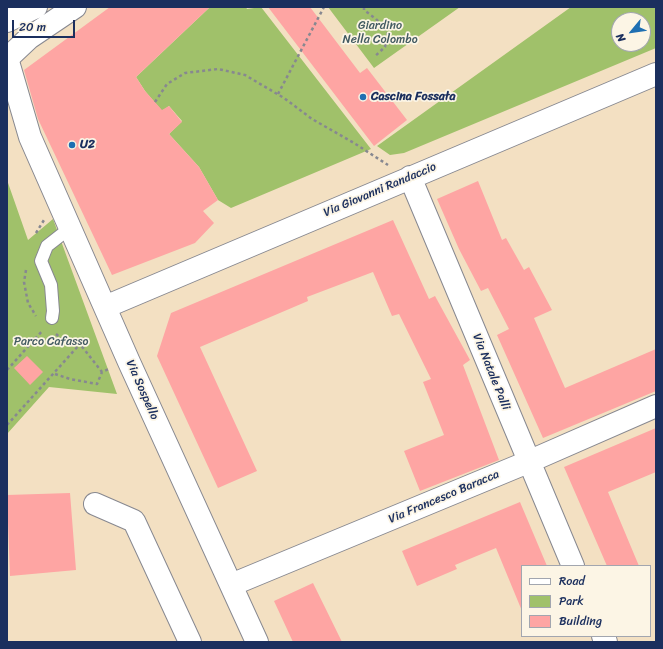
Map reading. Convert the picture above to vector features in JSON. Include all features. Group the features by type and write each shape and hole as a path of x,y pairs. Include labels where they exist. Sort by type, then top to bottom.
{"street":[{"path":"7,21 36,7"},
{"path":"9,55 29,38 75,7"},
{"name":"Via Sospello","path":"9,55 30,137 129,362 257,642"},
{"name":"Via Giovanni Randaccio","path":"105,307 656,74"},
{"name":"Via Sospello","path":"7,109 30,137"},
{"name":"Via Natale Palli","path":"407,179 573,565"},
{"name":"Via Francesco Baracca","path":"231,585 528,462 656,406"},
{"path":"95,504 134,521 190,642"}],"lane":[{"path":"49,322 54,311 51,285 41,262 47,246 70,228"}],"path":[{"path":"278,94 324,7"},
{"path":"364,7 364,10 376,19 388,32 385,47 374,57"},
{"path":"155,102 167,84 185,73 218,69 245,75 278,94 312,119 382,159 407,179"},
{"path":"7,370 49,322"},
{"path":"53,330 64,340 80,344 102,372"},
{"path":"7,425 55,374 80,344"},
{"path":"55,374 70,379 97,384 102,372 129,362"}],"green space":[{"path":"210,7 246,7 247,9 261,7 371,149 231,208 218,200 199,167 169,134 182,121 169,106 162,111 145,91 136,77"},
{"name":"Giardino Nella Colombo","path":"328,7 460,7 374,68"},
{"path":"571,7 656,7 656,48 651,50 651,12 611,12 611,52 646,52 404,153 390,155 377,146"},
{"name":"Parco Cafasso","path":"7,180 28,240 53,219 117,394 49,387 7,434"}],"building":[{"path":"110,7 210,7 136,77 145,91 162,110 169,106 182,122 169,134 199,167 218,200 203,211 214,223 195,243 112,275 38,119 24,70"},
{"name":"Cascina Fossata","path":"268,7 310,7 360,73 367,68 407,120 374,146"},
{"path":"478,181 502,240 506,238 524,270 529,267 552,310 534,318 565,388 656,349 656,391 543,438 497,335 509,329 488,288 481,291 459,249 437,199"},
{"path":"393,220 429,299 435,296 470,360 463,365 499,460 420,491 404,451 444,435 423,382 431,379 399,314 392,316 373,272 307,297 308,301 200,347 257,471 218,488 157,356 171,313"},
{"path":"27,356 43,372 30,385 14,368"},
{"path":"656,428 656,472 608,492 639,565 607,565 564,467"},
{"path":"70,493 76,570 10,576 7,495"},
{"path":"520,502 547,565 521,565 521,609 496,548 455,565 457,569 417,586 402,551"},
{"path":"313,583 342,642 293,642 274,601"}],"place":[{"name":"Cascina Fossata","path":"363,97"},
{"name":"U2","path":"72,145"}]}
